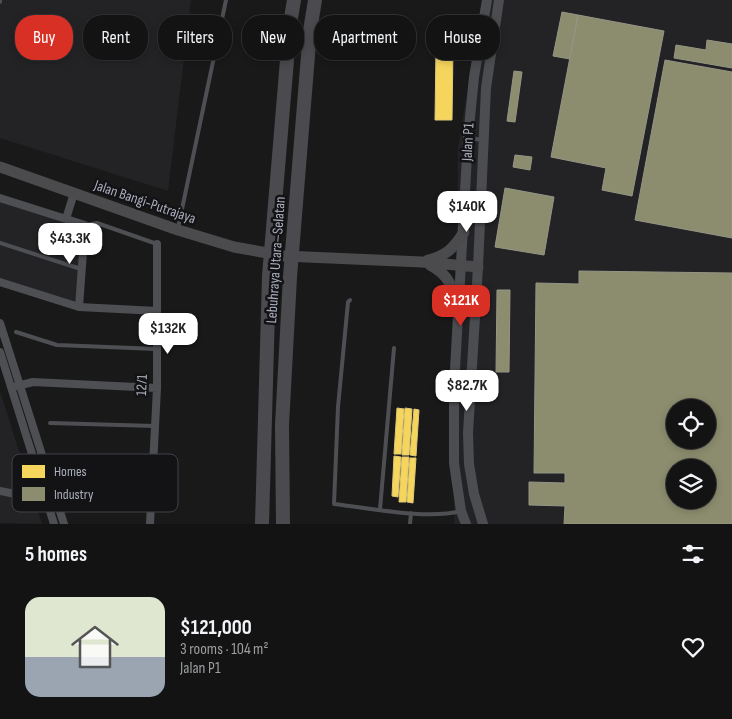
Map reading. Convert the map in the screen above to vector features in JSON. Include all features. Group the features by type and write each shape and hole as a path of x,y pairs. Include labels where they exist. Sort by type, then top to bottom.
{"highway":[{"name":"Lebuhraya Utara–Selatan","path":"262,524 273,224 290,24 294,0"},
{"name":"Lebuhraya Utara–Selatan","path":"283,524 282,425 290,277 310,32 315,0"}],"main road":[{"name":"Jalan P1","path":"466,524 460,512 454,463 454,387 468,138 474,77 487,0"},
{"name":"Jalan P1","path":"483,524 474,494 469,464 468,433 486,88 499,0"},
{"name":"Jalan Bangi-Putrajaya","path":"0,167 178,230 234,246 284,256 422,262 478,267"},
{"path":"422,262 438,258 451,250 464,232"},
{"path":"422,262 442,272 449,279 459,317"}],"street":[{"path":"66,219 74,193"},
{"path":"0,198 85,225 79,307"},
{"name":"12/1","path":"153,454 157,349 157,244"},
{"path":"0,282 79,307 157,311"},
{"path":"0,323 2,349 11,387 32,454"},
{"path":"2,349 20,385 41,454"},
{"path":"11,387 33,382 156,388"},
{"path":"50,512 54,524"},
{"path":"60,512 64,524"}],"lane":[{"path":"178,230 226,0"},
{"path":"468,138 483,140"},
{"path":"85,225 96,223 157,244"},
{"path":"0,243 81,268"},
{"path":"350,300 348,302 338,407 334,504 411,513 447,515 460,512"},
{"path":"16,332 57,345 157,349"},
{"path":"380,509 394,348"},
{"path":"454,387 470,388"},
{"path":"50,423 155,426"},
{"path":"410,524 411,513"}],"shaded area":[{"path":"0,0 191,0 189,15 158,15 158,60 184,60 168,191 0,138"},
{"path":"482,0 732,0 732,524 454,524 458,148 472,60 500,60 500,15 480,15"},
{"path":"0,202 82,228 76,303 0,278"},
{"path":"0,391 20,454 12,454 12,512 38,512 42,524 0,523"}],"building: Homes":[{"path":"436,60 453,60 452,120 435,120"},
{"path":"397,408 404,409 401,454 394,454"},
{"path":"405,408 412,409 409,455 402,455"},
{"path":"414,409 419,410 416,456 410,455"},
{"path":"394,456 401,457 398,497 392,496"},
{"path":"402,457 409,457 406,502 399,502"},
{"path":"410,458 416,458 413,503 407,502"}],"building: Industry":[{"path":"562,12 578,15 570,59 553,56"},
{"path":"578,15 664,31 632,196 602,190 606,168 551,157"},
{"path":"707,40 732,44 732,68 674,58 676,45 706,50"},
{"path":"665,60 732,72 732,238 635,220"},
{"path":"514,71 522,72 515,122 507,121"},
{"path":"515,155 532,157 530,170 513,167"},
{"path":"505,188 554,197 544,255 495,247"},
{"path":"579,271 732,273 732,524 564,524 565,506 529,505 529,482 565,483 565,473 534,473 536,283 579,284"},
{"path":"497,290 510,290 509,372 496,372"}]}
